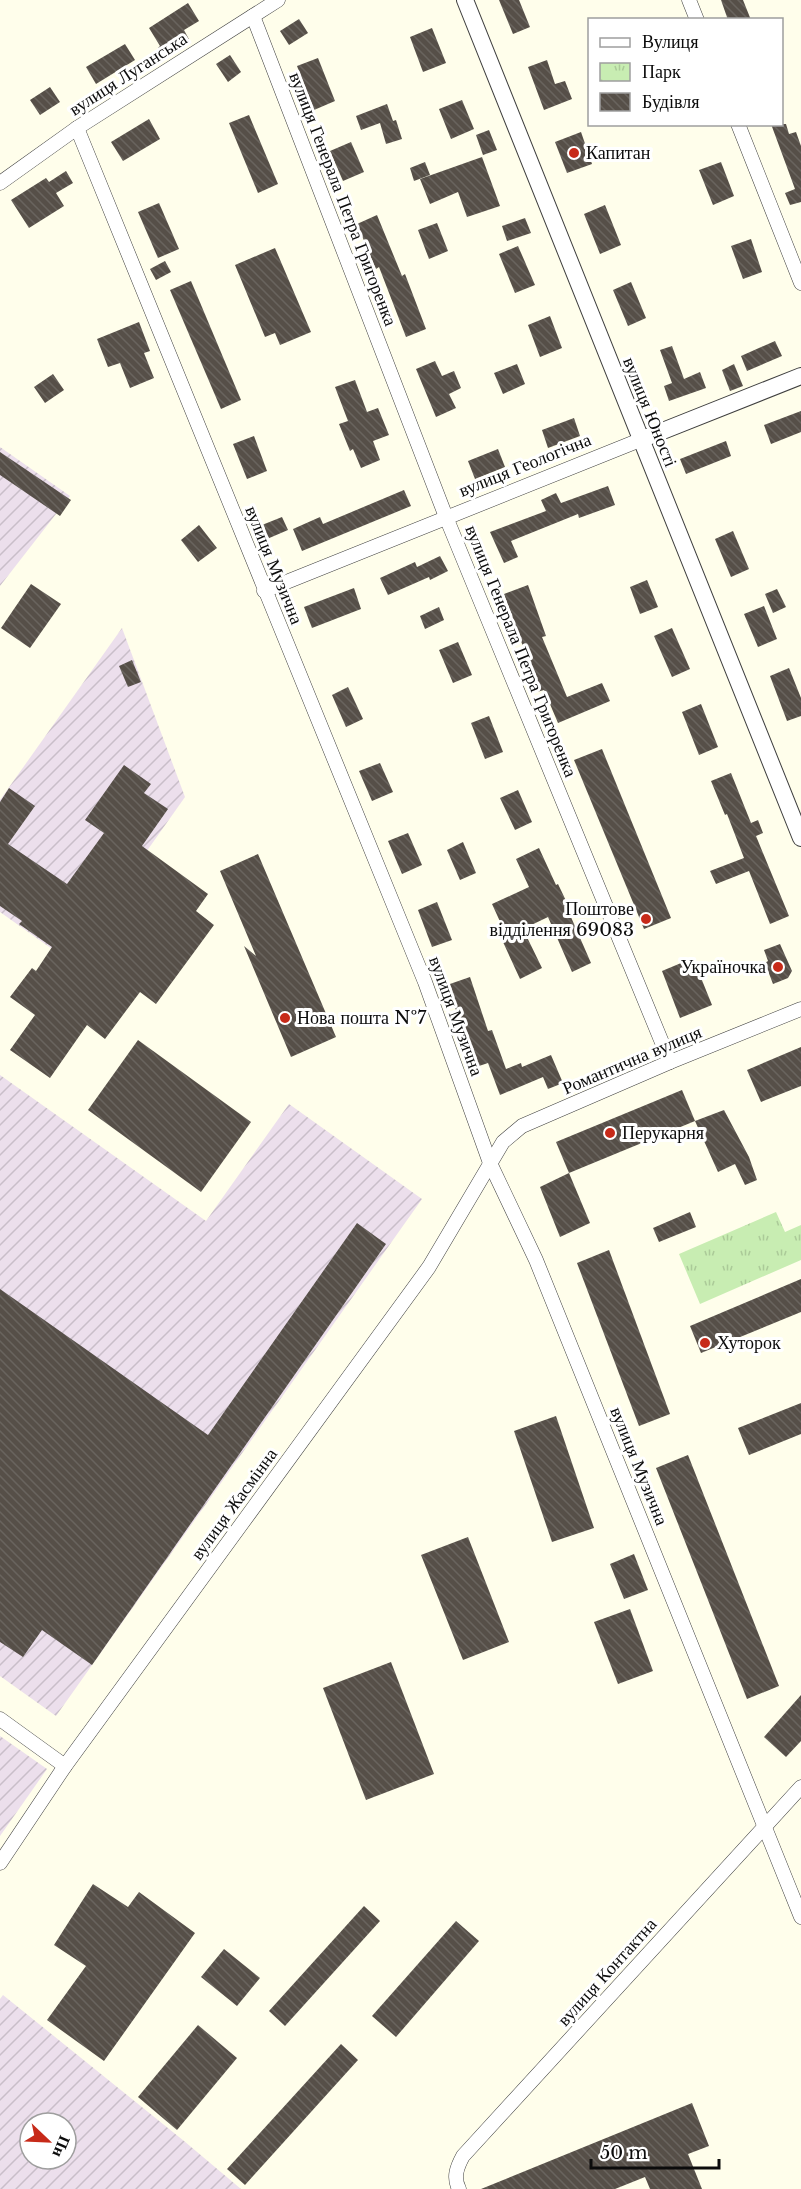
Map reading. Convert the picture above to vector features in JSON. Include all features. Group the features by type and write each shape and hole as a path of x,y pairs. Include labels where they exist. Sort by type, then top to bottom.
{"street":[{"name":"вулиця Луганська","path":"0,183 77,128 278,0"},
{"name":"вулиця Юності","path":"465,0 801,838"},
{"path":"689,0 696,18"},
{"name":"вулиця Генерала Петра Григоренка","path":"253,16 446,517 670,1062"},
{"path":"739,126 801,283"},
{"name":"вулиця Музична","path":"77,128 425,982 490,1162 536,1260 801,1917"},
{"name":"вулиця Геологічна","path":"264,591 801,376"},
{"name":"Романтична вулиця","path":"490,1162 503,1142 522,1126 670,1062 801,1010"},
{"name":"вулиця Жасмінна","path":"0,1863 65,1766 429,1268 490,1162"},
{"path":"0,1719 65,1766"},
{"name":"вулиця Контактна","path":"459,2189 456,2182 456,2168 463,2156 801,1787"}],"shaded area":[{"path":"0,447 70,496 0,586"},
{"path":"122,628 185,797 69,961 0,912 0,800"},
{"path":"0,1075 206,1221 289,1104 422,1199 56,1716 0,1676"},
{"path":"0,1736 47,1769 0,1836"},
{"path":"3,1995 241,2189 0,2189 0,1999"}],"green space":[{"path":"776,1212 785,1232 801,1225 801,1260 700,1304 679,1254"}],"building":[{"path":"499,0 519,0 530,27 513,34"},
{"path":"721,0 743,0 750,18 727,18"},
{"path":"188,3 199,21 184,30 191,43 165,59 149,28"},
{"path":"299,19 308,33 289,45 280,31"},
{"path":"432,28 446,63 423,72 410,37"},
{"path":"125,44 135,60 96,84 86,67"},
{"path":"230,55 241,72 228,82 216,64"},
{"path":"318,58 335,101 314,110 297,66"},
{"path":"547,60 555,84 565,81 572,99 544,110 528,67"},
{"path":"50,87 60,102 40,115 30,100"},
{"path":"462,100 474,129 451,139 439,109"},
{"path":"387,104 393,121 396,120 402,139 386,144 380,123 361,130 356,116"},
{"path":"249,115 278,184 258,193 229,123"},
{"path":"149,119 160,139 123,161 111,142"},
{"path":"786,124 789,134 796,132 801,146 801,202 790,205 785,193 795,189 772,126"},
{"path":"489,130 497,150 483,155 476,135"},
{"name":"Капитан","path":"581,132 592,164 567,173 555,142"},
{"path":"351,142 364,172 343,181 330,151"},
{"path":"482,157 500,206 467,217 458,192 430,204 420,179"},
{"path":"425,162 430,175 414,181 410,168"},
{"path":"721,162 734,196 713,205 699,170"},
{"path":"66,171 73,183 56,193 64,206 29,228 11,200 46,178 49,182"},
{"path":"159,203 179,249 158,258 138,212"},
{"path":"605,205 621,245 600,254 584,214"},
{"path":"377,215 402,276 405,274 426,329 406,337 379,267 376,269 357,224"},
{"path":"525,218 531,233 507,241 502,226"},
{"path":"437,223 448,251 429,259 418,230"},
{"path":"751,239 762,272 743,279 731,246"},
{"path":"518,246 535,285 515,293 499,254"},
{"path":"275,248 311,332 280,345 275,333 265,337 235,265"},
{"path":"165,261 171,272 156,280 150,269"},
{"path":"191,281 241,400 221,409 170,290"},
{"path":"631,282 646,318 628,326 613,290"},
{"path":"550,316 562,348 540,357 528,325"},
{"path":"139,322 150,351 144,353 154,378 130,388 120,363 108,367 97,339"},
{"path":"775,341 782,356 747,371 741,356"},
{"path":"672,346 684,379 700,372 706,388 669,401 664,386 672,383 660,350"},
{"path":"435,361 442,376 454,371 461,388 449,394 456,408 436,417 416,369"},
{"path":"517,364 525,384 503,394 494,373"},
{"path":"734,364 743,386 730,391 722,370"},
{"path":"53,374 64,390 45,403 34,387"},
{"path":"355,380 367,412 378,408 389,435 373,441 380,460 361,468 353,449 350,451 339,424 348,421 335,387"},
{"path":"801,411 801,432 771,444 764,425"},
{"path":"574,418 580,436 548,448 542,430"},
{"path":"254,436 267,471 247,479 233,444"},
{"path":"726,441 731,456 686,474 680,459"},
{"path":"498,449 505,467 475,479 468,461"},
{"path":"0,452 71,500 60,516 0,475"},
{"path":"608,486 615,505 579,518 578,514 511,541 518,557 504,563 490,532 546,511 541,500 556,493 561,503"},
{"path":"404,490 411,506 302,551 293,529 320,517 323,524"},
{"path":"282,517 288,530 267,539 262,525"},
{"path":"199,525 217,548 198,562 181,540"},
{"path":"733,531 749,569 731,577 715,539"},
{"path":"440,556 448,571 388,595 380,578 415,562 417,567"},
{"path":"647,580 658,607 640,614 630,587"},
{"path":"31,584 61,604 30,648 1,628"},
{"path":"528,585 546,636 542,637 567,697 602,683 610,701 558,723 544,690 537,692 504,594"},
{"path":"354,588 361,609 312,628 304,607"},
{"path":"777,589 786,607 773,613 765,594"},
{"path":"764,606 777,639 758,647 744,614"},
{"path":"439,607 444,620 425,629 420,616"},
{"path":"672,628 690,669 672,677 654,636"},
{"path":"458,642 472,675 453,683 439,650"},
{"path":"132,660 141,682 128,687 119,666"},
{"path":"789,668 801,698 801,716 787,721 770,676"},
{"path":"348,687 363,719 346,727 332,695"},
{"path":"701,704 718,747 699,755 682,712"},
{"path":"489,716 503,752 485,759 471,723"},
{"path":"602,749 671,918 644,929 574,760"},
{"path":"380,763 393,792 372,801 359,771"},
{"path":"124,765 151,784 144,793 168,809 142,846 208,894 196,911 214,925 156,1004 140,992 105,1039 87,1025 50,1078 10,1050 35,1015 10,997 32,968 36,971 52,947 19,924 22,921 0,906 0,802 9,788 35,806 8,844 67,884 104,833 85,820"},
{"path":"731,773 751,823 758,820 763,833 756,836 789,916 770,924 749,871 716,884 710,871 744,858 711,781"},
{"path":"518,790 532,822 515,830 500,798"},
{"path":"408,833 422,865 402,874 388,841"},
{"path":"463,842 476,873 460,880 447,850"},
{"path":"539,848 569,907 567,908 591,963 572,972 548,917 523,929 542,968 520,979 503,942 508,939 492,904 529,887 516,859"},
{"path":"258,854 336,1037 291,1057 244,946 256,956 220,871"},
{"path":"437,902 452,940 432,947 418,910"},
{"name":"Україночка","path":"780,944 792,971 788,978 773,984 765,963 768,961 764,950"},
{"path":"693,958 712,1005 680,1018 662,971"},
{"path":"470,977 488,1031 492,1030 506,1069 521,1063 522,1067 551,1055 563,1083 548,1089 543,1077 500,1095 488,1063 476,1067 447,985"},
{"path":"138,1040 251,1122 201,1192 88,1110"},
{"path":"801,1047 801,1086 761,1102 747,1070"},
{"path":"682,1090 695,1121 569,1173 556,1142"},
{"path":"724,1110 749,1157 757,1180 745,1185 735,1164 718,1172 695,1121"},
{"path":"569,1173 590,1223 560,1237 540,1187"},
{"path":"690,1212 696,1227 659,1242 653,1228"},
{"path":"357,1223 386,1244 92,1665 42,1630 23,1657 0,1642 0,1289 208,1435"},
{"path":"609,1250 670,1414 639,1426 577,1263"},
{"path":"801,1279 801,1312 701,1353 690,1326"},
{"path":"801,1403 801,1434 749,1455 738,1428"},
{"path":"556,1416 594,1528 552,1542 514,1431"},
{"path":"688,1455 779,1686 747,1699 656,1468"},
{"path":"468,1537 509,1642 463,1660 421,1555"},
{"path":"634,1554 648,1590 624,1599 610,1564"},
{"path":"630,1609 653,1671 618,1684 594,1622"},
{"path":"391,1662 434,1774 366,1800 323,1688"},
{"path":"801,1695 801,1741 786,1757 764,1737"},
{"path":"93,1884 128,1907 139,1892 195,1933 104,2061 47,2020 86,1966 54,1945"},
{"path":"364,1906 380,1921 285,2026 269,2011"},
{"path":"456,1921 479,1941 396,2037 372,2016"},
{"path":"224,1949 260,1978 237,2006 201,1977"},
{"path":"198,2025 237,2058 177,2130 138,2097"},
{"path":"341,2044 358,2060 245,2185 227,2169"},
{"path":"692,2103 709,2146 688,2154 702,2189 650,2189 645,2177 615,2189 481,2189"}],"place":[{"name":"Капитан","path":"574,153"},
{"name":"Поштове відділення 69083","path":"646,919"},
{"name":"Україночка","path":"778,967"},
{"name":"Нова пошта №7","path":"285,1018"},
{"name":"Перукарня","path":"610,1133"},
{"name":"Хуторок","path":"705,1343"}]}
